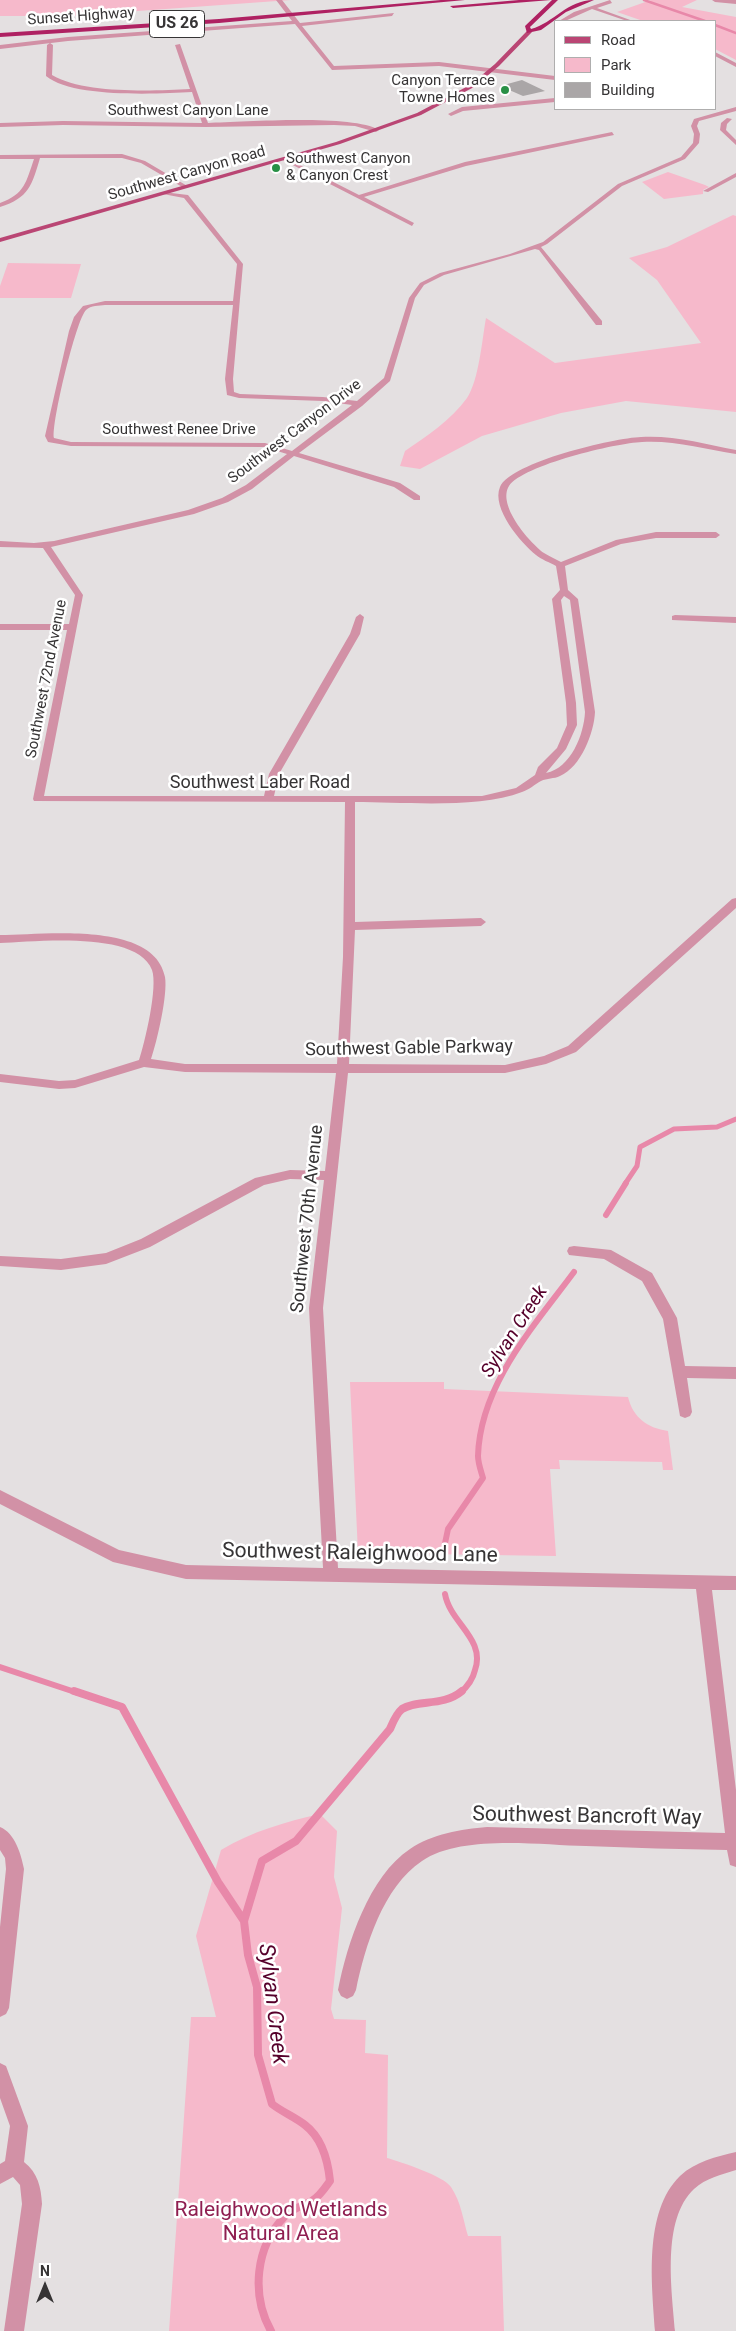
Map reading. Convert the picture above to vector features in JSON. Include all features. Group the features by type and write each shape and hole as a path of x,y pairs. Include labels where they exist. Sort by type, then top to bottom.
{"highway":[{"name":"Sunset Highway","path":"0,29 190,18 407,0"},
{"name":"Sunset Highway","path":"0,35 354,10 462,0"},
{"path":"354,10 386,10 548,0"},
{"path":"555,0 526,28 529,32 539,29 564,11 591,0"},
{"path":"272,8 289,6"},
{"path":"190,18 227,12"}],"main road":[{"name":"Southwest Canyon Road","path":"0,240 284,159 376,130 433,108 472,86 493,69 529,32"}],"street":[{"path":"716,0 736,2"},
{"path":"281,2 332,68 426,63 493,69 554,78"},
{"path":"564,20 610,2"},
{"path":"593,8 628,20"},
{"path":"0,47 77,38 392,14"},
{"path":"50,45 48,76 62,83 114,90 195,90"},
{"path":"178,45 206,125"},
{"path":"716,55 736,65"},
{"path":"451,114 462,109 554,100"},
{"name":"Southwest Canyon Drive","path":"0,544 46,545 188,512 225,500 249,487 292,452 359,404 387,379 412,298 422,284 442,274 536,247 560,233 614,189 683,158 696,143 694,122 699,118 736,110"},
{"path":"717,114 733,120"},
{"path":"733,120 724,123 723,130 736,143"},
{"name":"Southwest Canyon Lane","path":"0,125 63,122 206,125 343,123 360,125 376,130"},
{"path":"359,197 465,164 612,134"},
{"path":"0,205 21,197 25,192 38,156"},
{"path":"0,157 122,156 143,162 186,187"},
{"path":"284,159 412,224"},
{"path":"706,191 736,175"},
{"path":"165,193 186,196 238,260 240,268 229,379 230,393 239,396 323,399 359,404"},
{"path":"536,247 541,249 599,323"},
{"name":"Southwest Renee Drive","path":"237,303 106,303 88,305 79,314 63,368 49,436 51,440 71,444 256,444 292,452 397,485 417,498"},
{"path":"716,535 656,535 619,542 560,565 541,555 511,522 505,506 503,493 506,484 518,474 606,444 631,440 668,441 736,452"},
{"name":"Southwest 72nd Avenue","path":"38,799 78,595 46,545"},
{"path":"560,565 564,591 574,599 590,712 589,728 582,746 568,764 557,774 540,777 542,768 561,749 572,724 572,703 556,599 564,591"},
{"path":"268,799 274,774 355,634 360,617"},
{"path":"675,618 736,620"},
{"path":"0,627 73,627"},
{"name":"Southwest Laber Road","path":"38,799 482,799 519,790 540,777"},
{"name":"Southwest 70th Avenue","path":"332,1576 316,1308 343,1068 349,926 350,799"},
{"name":"Southwest Gable Parkway","path":"0,1078 59,1085 75,1084 144,1063 185,1068 505,1069 546,1060 572,1049 736,902"},
{"path":"349,926 481,922"},
{"path":"0,939 98,940 131,945 155,962 160,973 160,983 150,1045 144,1063"},
{"path":"0,1261 60,1264 121,1254 181,1224 251,1184 267,1178 285,1174 330,1176"},
{"path":"574,1251 606,1254 647,1277 670,1318 685,1412"},
{"path":"679,1372 736,1373"},
{"name":"Southwest Raleighwood Lane","path":"0,1496 93,1546 118,1557 147,1565 208,1574 513,1577 736,1583"},
{"path":"703,1582 735,1848"},
{"name":"Southwest Bancroft Way","path":"347,1990 352,1961 363,1926 383,1890 417,1854 442,1843 464,1837 487,1834 735,1848"},
{"path":"0,1835 13,1855 15,1869 0,2008"},
{"path":"0,2072 19,2126 7,2170 24,2173 31,2185 32,2204 14,2331"},
{"path":"665,2331 661,2253 665,2221 677,2194 696,2176 719,2163 736,2161"}],"green space":[{"path":"0,0 291,0 68,16 0,16"},
{"path":"651,0 697,0 682,7 736,17 736,60 716,50 716,20 640,20 617,12"},
{"path":"668,172 709,187 703,190 703,194 664,199 642,182"},
{"path":"733,215 736,216 736,412 626,401 561,413 482,436 420,469 400,466 405,451 446,420 467,398 477,371 486,318 555,363 701,343 657,280 629,258 667,247"},
{"path":"8,263 81,264 71,298 0,298 0,286"},
{"path":"350,1382 444,1382 444,1389 628,1397 634,1411 642,1421 661,1430 668,1431 673,1470 663,1470 662,1462 559,1460 560,1469 550,1469 556,1556 358,1553"},
{"name":"Raleighwood Wetlands Natural Area","path":"320,1814 337,1831 334,1877 342,1908 331,2009 334,2019 366,2020 365,2053 388,2055 387,2158 422,2170 447,2183 457,2199 468,2236 501,2236 504,2331 169,2331 191,2017 216,2017 196,1936 221,1850 245,1837 269,1828"}],"building":[{"path":"522,80 545,91 523,96 500,86"}],"waterway":[{"name":"Sylvan Creek","path":"644,0 702,20"},
{"name":"Sylvan Creek","path":"716,25 736,33"},
{"name":"Sylvan Creek","path":"625,1184 637,1166 640,1147 674,1129 717,1127 736,1119"},
{"name":"Sylvan Creek","path":"606,1215 626,1183"},
{"name":"Sylvan Creek","path":"444,1548 448,1529 483,1478 478,1456 481,1430 488,1405 499,1381 527,1335 574,1272"},
{"name":"Sylvan Creek","path":"445,1594 453,1614 472,1640 476,1649 477,1659 474,1673 462,1691"},
{"path":"0,1667 78,1693"},
{"path":"74,1691 122,1707 218,1882 244,1921"},
{"name":"Sylvan Creek","path":"244,1921 262,1861 296,1841 390,1729 400,1711 415,1704 447,1699 462,1691"},
{"name":"Sylvan Creek","path":"244,1921 248,1955 257,1987 258,2055 272,2104 297,2119 316,2136 326,2158 330,2181 315,2199 288,2213 275,2228 267,2242 259,2272 259,2287 265,2317 271,2331"}],"place":[{"name":"Canyon Terrace Towne Homes","path":"505,90"},
{"name":"Southwest Canyon & Canyon Crest","path":"276,168"}]}
